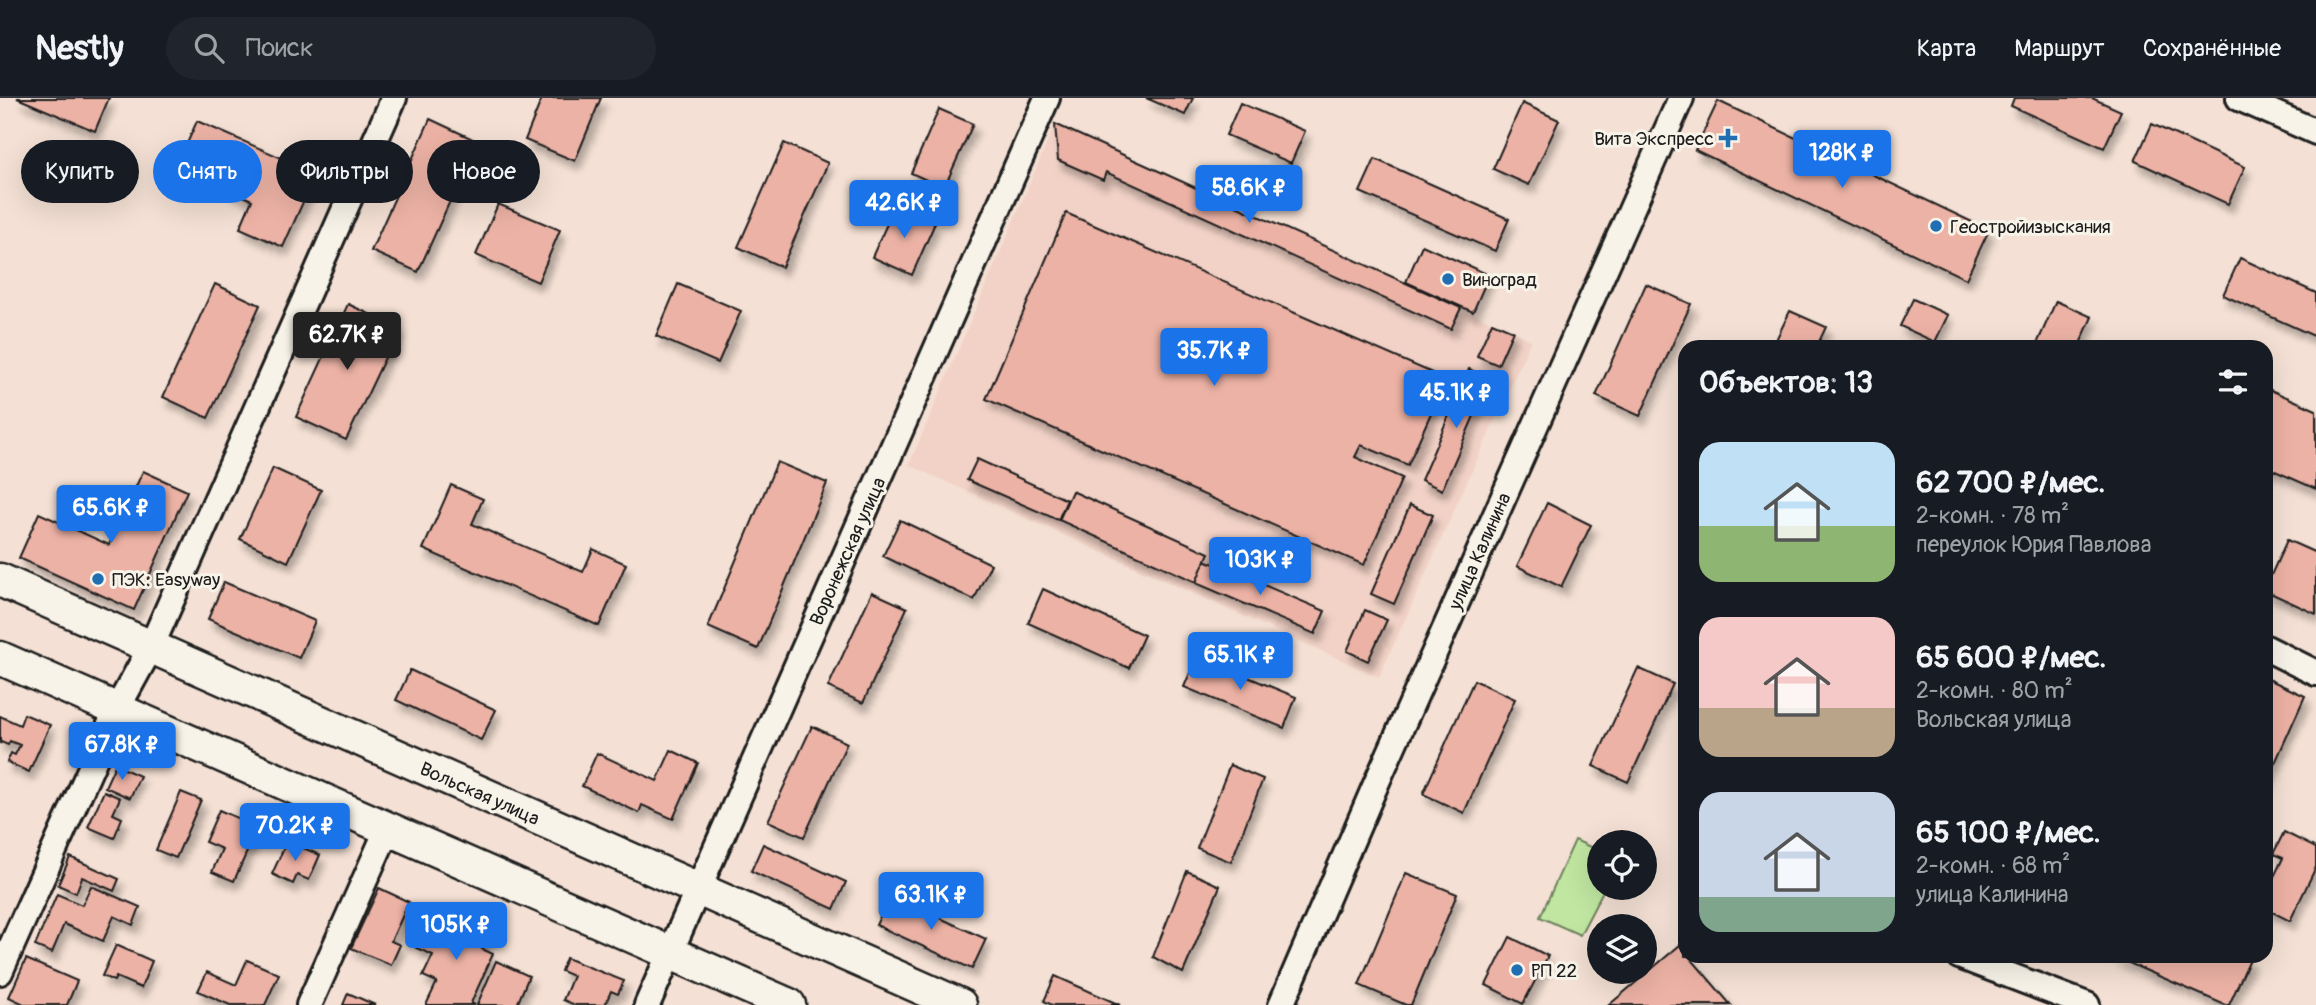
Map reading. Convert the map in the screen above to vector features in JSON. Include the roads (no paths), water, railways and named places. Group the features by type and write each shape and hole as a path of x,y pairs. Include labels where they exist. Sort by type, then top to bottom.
{"main road":[{"name":"Вольская улица","path":"0,580 960,1005"},
{"path":"0,658 789,1005"}],"street":[{"path":"0,972 117,709 150,647 394,98"},
{"name":"Воронежская улица","path":"647,1005 1047,98"},
{"name":"улица Калинина","path":"1281,1005 1681,98"},
{"path":"2255,101 2316,132"},
{"path":"2273,652 2316,673"},
{"path":"309,1005 388,828"},
{"path":"1977,963 2087,1005"}],"place":[{"name":"Вита Экспресс","path":"1728,138"},
{"name":"Геостройизыскания","path":"1936,226"},
{"name":"Виноград","path":"1448,279"},
{"name":"ПЭК: Easyway","path":"98,579"},
{"name":"РП 22","path":"1517,970"}]}
